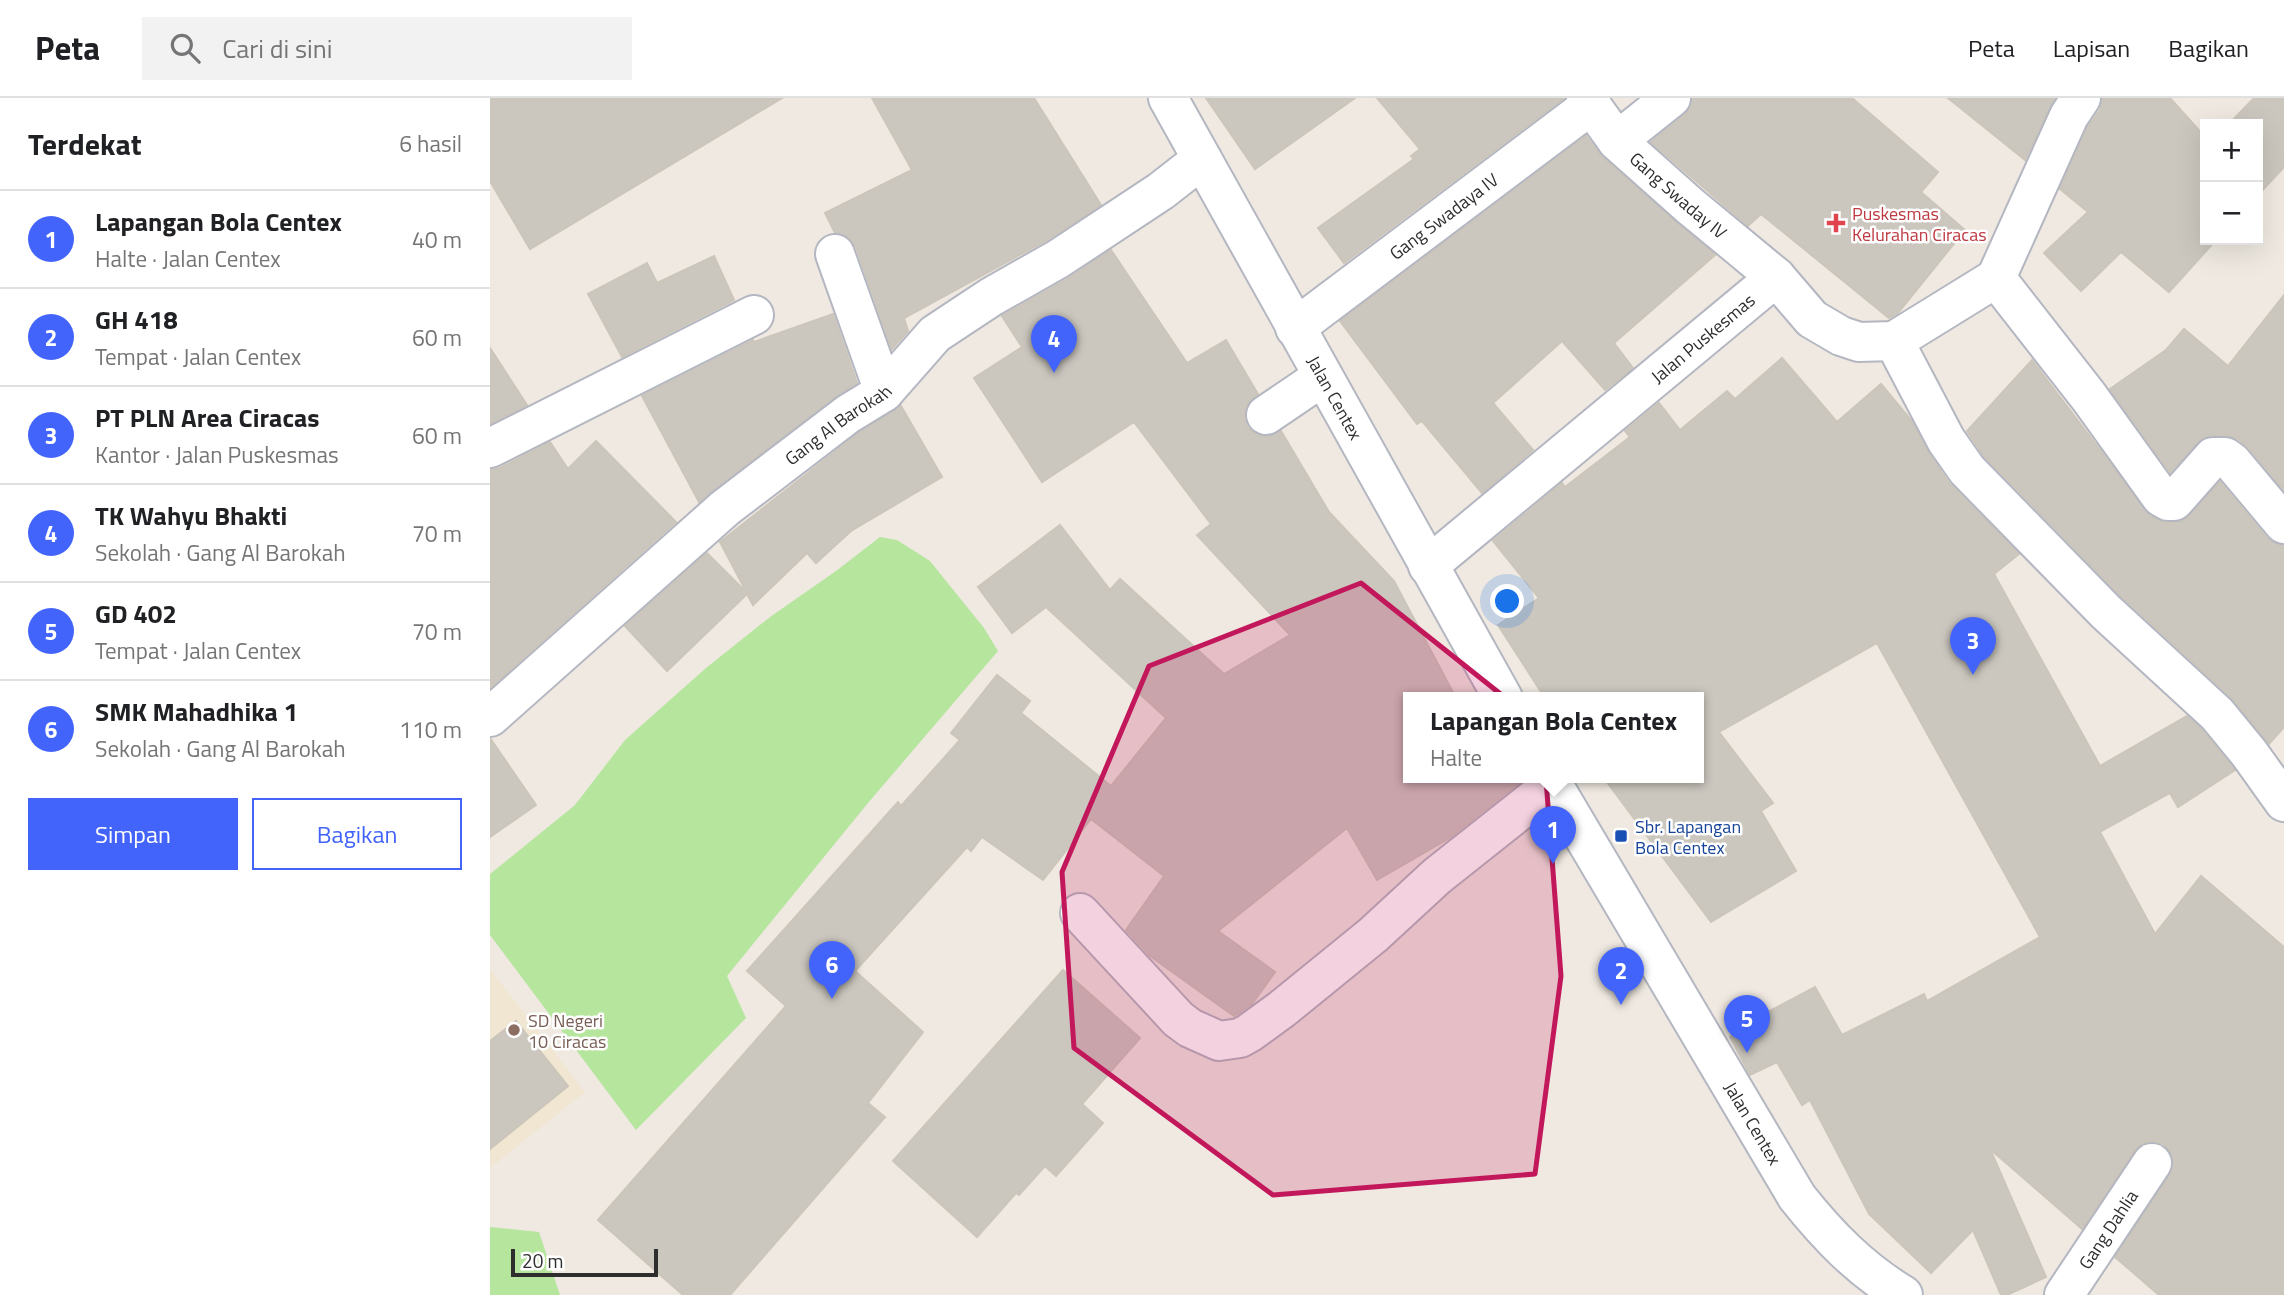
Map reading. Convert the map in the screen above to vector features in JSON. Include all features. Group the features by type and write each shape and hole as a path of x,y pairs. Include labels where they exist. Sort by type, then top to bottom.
{"street":[{"name":"Jalan Centex","path":"1168,98 1500,692"},
{"path":"1617,141 1671,98"},
{"path":"1776,277 1812,319 1821,325 1859,342 1894,341 1996,278 2069,116 2081,98"},
{"name":"Gang Swaday IV","path":"1589,101 1617,141 1776,277"},
{"name":"Gang Swadaya IV","path":"1294,328 1589,101"},
{"name":"Gang Al Barokah","path":"490,717 725,508 848,414 884,392 935,334 1127,214 1202,159"},
{"path":"835,254 884,392"},
{"name":"Jalan Puskesmas","path":"1428,566 1776,277"},
{"path":"1996,278 2089,397 2161,498 2174,501 2213,457 2219,455 2232,462 2284,524"},
{"path":"490,448 754,315"},
{"path":"1894,341 1946,440 1967,470 2106,612 2217,714 2249,752 2284,802"},
{"path":"1266,415 1322,377"},
{"path":"1080,914 1178,1019 1190,1028 1219,1041 1240,1038 1293,1001 1373,935 1437,876 1549,783"},
{"name":"Jalan Centex","path":"1552,783 1797,1197 1830,1237 1862,1268 1903,1295"},
{"name":"Gang Dahlia","path":"2064,1295 2152,1163"}],"highlighted area":[{"path":"1361,583 1542,727 1561,976 1535,1174 1273,1195 1074,1048 1062,872 1149,666"}],"shaded area":[{"name":"SD Negeri 10 Ciracas","path":"490,969 585,1092 490,1168"}],"green space":[{"path":"880,537 897,540 930,561 984,628 998,651 868,803 727,976 746,1018 636,1130 490,935 490,874 575,805 625,740 706,668 770,617"},
{"path":"490,1227 539,1232 560,1295 490,1295"}],"building":[{"path":"490,98 782,98 530,249 490,181"},
{"path":"872,98 1034,98 1101,205 1047,240 904,318 908,331 892,349 856,247 849,237 835,233 825,213 912,170"},
{"path":"1206,98 1355,98 1255,169"},
{"path":"1377,98 1564,98 1344,263 1318,228 1414,159 1411,156 1420,149"},
{"path":"1692,98 1852,98 1938,172 1921,192 1965,230 1898,313 1889,318 1761,214 1748,226 1651,142 1685,115 1691,107"},
{"path":"1948,98 2055,98 2025,160"},
{"path":"2103,98 2170,98 2200,131 2200,245 2211,245 2169,292 2121,252 2081,291 2044,253 2088,212 2060,189 2088,127 2100,110"},
{"path":"2254,98 2284,98 2284,167 2263,190 2263,119 2234,119"},
{"path":"1586,136 1602,157 1715,255 1614,343 1633,368 1605,390 1562,341 1493,403 1533,450 1482,493 1422,421 1417,424 1340,321"},
{"path":"1111,250 1187,363 1226,340 1258,394 1246,406 1244,417 1248,428 1257,435 1267,437 1281,431 1329,512 1394,581 1453,692 1403,692 1403,783 1519,783 1448,839 1377,880 1347,828 1218,931 1275,972 1252,1004 1234,1016 1150,956 1126,930 1164,876 1091,819 1043,880 982,837 971,851 967,847 855,971 923,1032 868,1103 885,1117 730,1295 683,1295 598,1220 786,1006 747,971 898,802 901,806 960,740 951,733 997,675 1030,701 1021,713 1111,786 1166,718 1046,607 1012,633 978,587 1060,525 1110,590 1120,579 1224,674 1290,635 1197,535 1211,524 1134,422 1042,482 974,378 1022,347 1002,316 1069,278"},
{"path":"714,256 734,300 622,357 588,294 647,263 657,283"},
{"path":"2284,295 2284,490 2249,448 2238,439 2226,435 2204,437 2170,472 2110,389 2166,350 2184,329 2228,366"},
{"path":"833,314 857,383 699,502 642,396 753,340 754,342"},
{"path":"490,348 527,405 490,424"},
{"path":"1782,358 1837,422 1881,384 1911,420 1949,483 2019,554 1994,574 2100,766 2187,716 2235,770 2178,807 2170,793 2100,832 2155,934 2201,876 2284,947 2284,1295 2159,1295 2115,1257 2174,1165 2171,1153 2164,1144 2153,1141 2142,1144 2134,1151 2082,1229 1990,1149 2046,1277 2007,1295 2001,1295 1973,1230 1931,1273 1869,1214 1810,1100 1802,1105 1777,1062 1750,1075 1730,1037 1757,1023 1755,1019 1815,987 1842,1035 1924,994 1927,1001 2040,937 1877,643 1719,732 1773,803 1761,811 1796,871 1711,922 1608,783 1704,783 1704,692 1541,692 1498,625 1539,598 1493,541 1562,483 1565,487 1630,437 1625,431 1659,403 1680,430 1727,391 1735,399"},
{"path":"2032,360 2150,516 2167,523 2183,521 2220,482 2267,538 2276,544 2284,545 2284,727 2269,744 2232,698 2121,596 1984,456 1967,431"},
{"path":"901,406 942,477 851,531 816,563 807,553 753,605 747,594 667,671 625,626 707,553 747,593 720,542 860,432"},
{"path":"596,441 676,522 490,688 490,470 500,468 550,442 568,469"},
{"path":"490,738 536,805 490,837"},
{"path":"1063,970 1140,1038 1082,1104 1103,1123 1056,1176 1045,1166 1019,1195 1016,1193 977,1237 893,1161"},
{"path":"516,1021 568,1086 490,1149 490,1041"}],"place":[{"name":"Puskesmas Kelurahan Ciracas","path":"1836,223"},
{"name":"TK Wahyu Bhakti","path":"1054,373"},
{"name":"PT PLN Area Ciracas","path":"1973,675"},
{"name":"Sbr. Lapangan Bola Centex","path":"1621,836"},
{"name":"Lapangan Bola Centex","path":"1553,864"},
{"name":"SMK Mahadhika 1","path":"832,999"},
{"name":"GH 418","path":"1621,1005"},
{"name":"SD Negeri 10 Ciracas","path":"514,1030"},
{"name":"GD 402","path":"1747,1053"}]}
